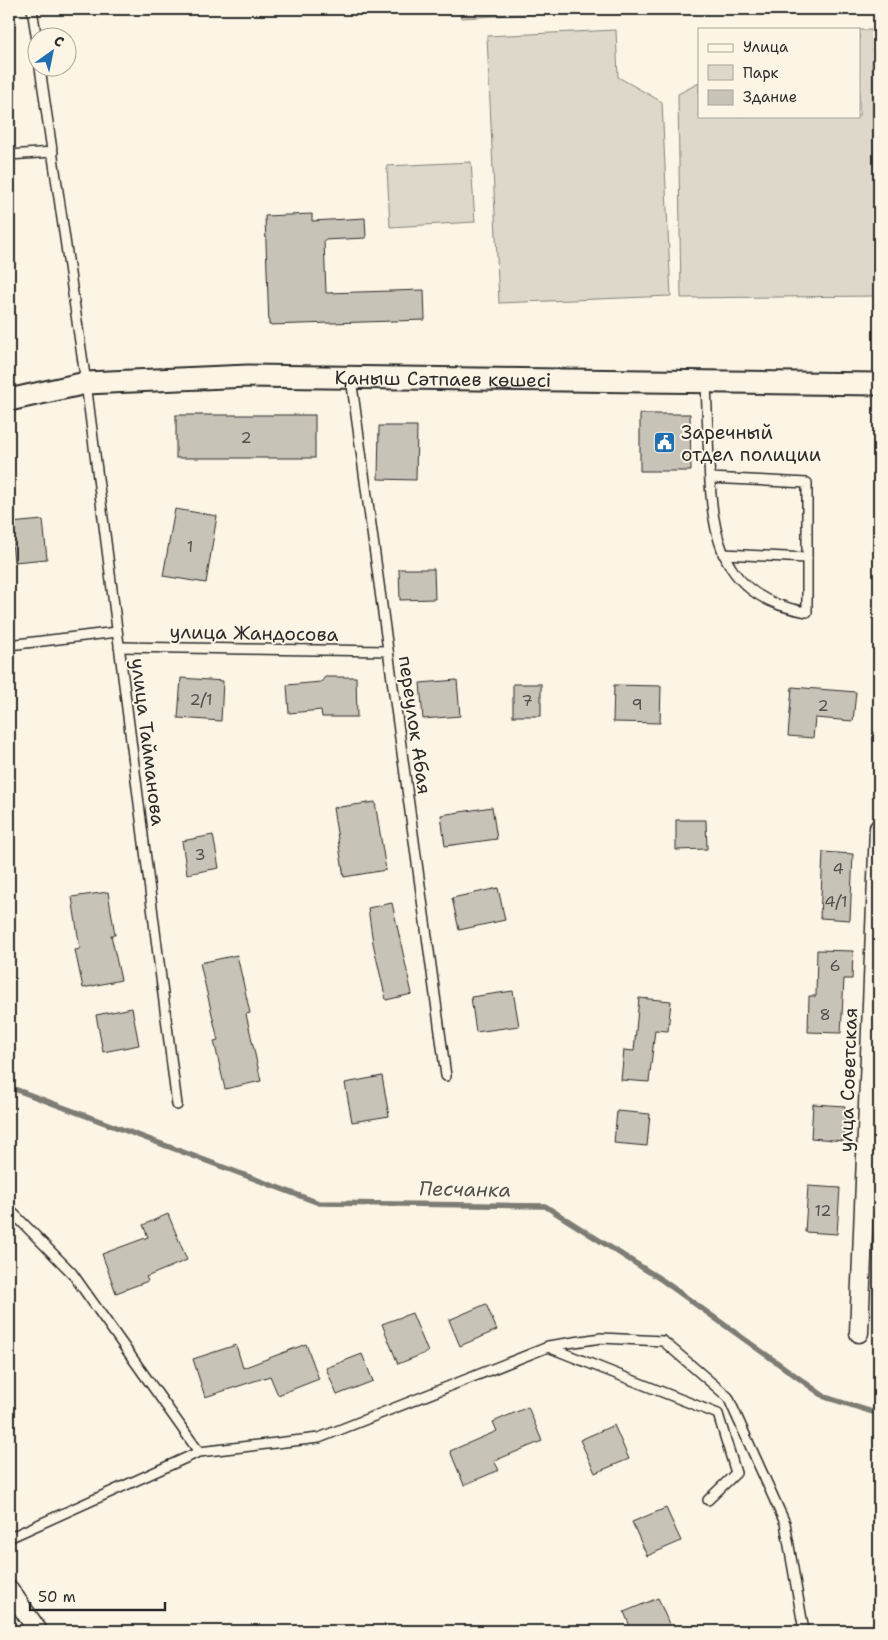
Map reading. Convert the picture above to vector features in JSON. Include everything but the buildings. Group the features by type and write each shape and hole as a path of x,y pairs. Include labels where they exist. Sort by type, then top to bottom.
{"street":[{"name":"Қаныш Сәтпаев көшесі","path":"9,400 86,383 248,376 879,384"},
{"name":"улца Советская","path":"859,1333 879,828"},
{"path":"9,1589 38,1631"}],"lane":[{"path":"32,9 35,28"},
{"name":"улица Тайманова","path":"42,78 86,383 177,1105"},
{"path":"9,156 53,152"},
{"name":"переулок Абая","path":"351,377 446,1076"},
{"path":"706,382 710,478 716,531 723,554 733,572 761,598 786,608 807,612 807,483 710,478"},
{"path":"723,554 807,558"},
{"path":"9,645 117,632"},
{"name":"улица Жандосова","path":"119,647 388,651"},
{"path":"9,1209 72,1273 199,1452"},
{"path":"9,1538 199,1452 319,1438 548,1346 601,1338 664,1341 728,1397 785,1523 804,1631"},
{"path":"548,1346 718,1414 736,1473 708,1500"}],"green space":[{"path":"460,9 611,9 461,18"},
{"path":"616,30 618,77 662,102 671,296 499,303 487,36"},
{"path":"860,30 872,30 875,296 681,298 678,94 698,84 698,118 860,118"},
{"path":"471,162 475,222 390,227 387,166"}],"waterway":[{"name":"Песчанка","path":"9,1087 319,1203 545,1206 662,1280 825,1397 879,1414"}],"place":[{"name":"Заречный отдел полиции","path":"665,443"}]}
